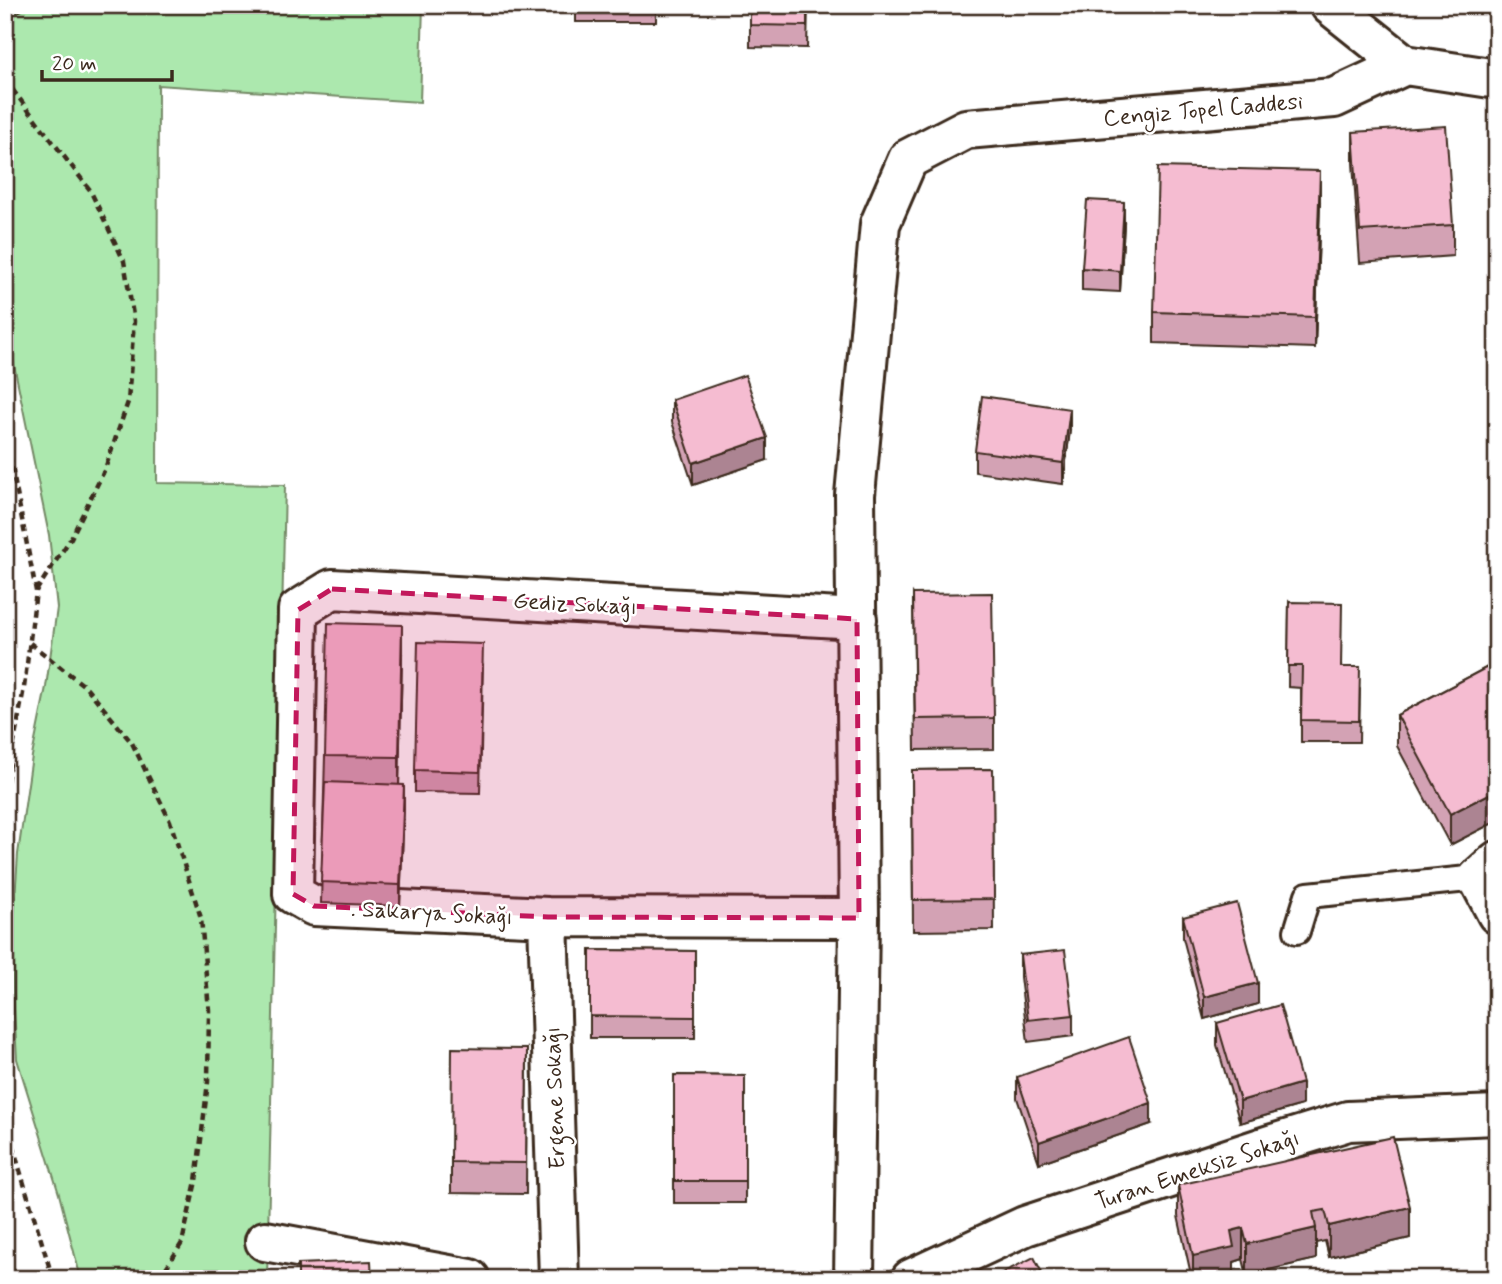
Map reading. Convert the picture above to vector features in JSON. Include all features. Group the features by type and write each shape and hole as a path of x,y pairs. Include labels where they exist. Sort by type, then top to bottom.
{"street":[{"path":"1330,5 1405,65 1497,79"},
{"name":"Cengiz Topel Caddesi","path":"857,619 855,495 880,224 908,159 966,129 1334,98 1405,65"},
{"name":"Gediz Sokağı","path":"298,610 332,589 857,619"},
{"name":". Sakarya Sokağı","path":"298,610 293,894 314,906 548,917 859,918"},
{"path":"854,1279 859,918 857,619"},
{"path":"1487,870 1497,914"},
{"name":"Ergene Sokağı","path":"548,917 559,1279"},
{"name":"Turan Emeksiz Sokağı","path":"914,1278 1026,1226 1348,1121 1497,1115"},
{"path":"265,1241 470,1279"}],"lane":[{"path":"1297,931 1308,895 1487,870"}],"path":[{"path":"5,16 30,5"},
{"path":"5,80 90,190 124,261 134,321 128,402 105,469 71,538 36,591"},
{"path":"5,432 36,591 5,792"},
{"path":"30,643 87,688 132,743 170,821 201,918 209,1010 208,1082 196,1181 181,1244 159,1279"},
{"path":"5,1110 18,1164 53,1279"}],"highlighted area":[{"path":"332,589 857,619 859,918 548,917 314,906 293,894 298,610"}],"green space":[{"path":"5,5 423,5 420,102 158,85 157,483 285,485 267,1279 81,1279 59,1194 17,1059 11,959 18,854 57,608 49,535 5,321"}],"building":[{"path":"750,5 807,5 807,26 750,25"},
{"path":"1446,126 1453,225 1360,231 1353,132"},
{"path":"1158,167 1320,171 1315,317 1154,312"},
{"path":"1087,200 1124,202 1120,271 1082,268"},
{"path":"745,375 767,438 693,463 672,400"},
{"path":"982,396 1070,409 1063,463 975,451"},
{"path":"992,593 994,718 915,719 913,594"},
{"path":"1289,602 1342,603 1341,667 1360,667 1359,721 1301,720 1302,666 1288,666"},
{"path":"328,623 402,625 399,757 325,756"},
{"path":"418,642 483,644 480,772 415,770"},
{"path":"1497,662 1497,790 1450,814 1397,715"},
{"path":"993,769 994,899 913,900 912,770"},
{"path":"325,782 404,785 400,885 321,882"},
{"path":"1237,903 1258,983 1204,997 1183,917"},
{"path":"590,950 695,951 695,1017 590,1016"},
{"path":"1065,950 1073,1015 1028,1020 1020,955"},
{"path":"1280,1005 1302,1083 1240,1101 1217,1023"},
{"path":"1129,1037 1151,1103 1039,1142 1017,1077"},
{"path":"452,1048 527,1049 526,1163 451,1162"},
{"path":"674,1075 745,1076 745,1181 674,1181"},
{"path":"1393,1137 1410,1207 1329,1226 1325,1210 1313,1212 1316,1228 1247,1244 1243,1228 1231,1231 1234,1247 1193,1256 1178,1185"},
{"path":"1034,1257 1045,1279 990,1279"},
{"path":"371,1261 372,1279 298,1279 298,1264"}]}
